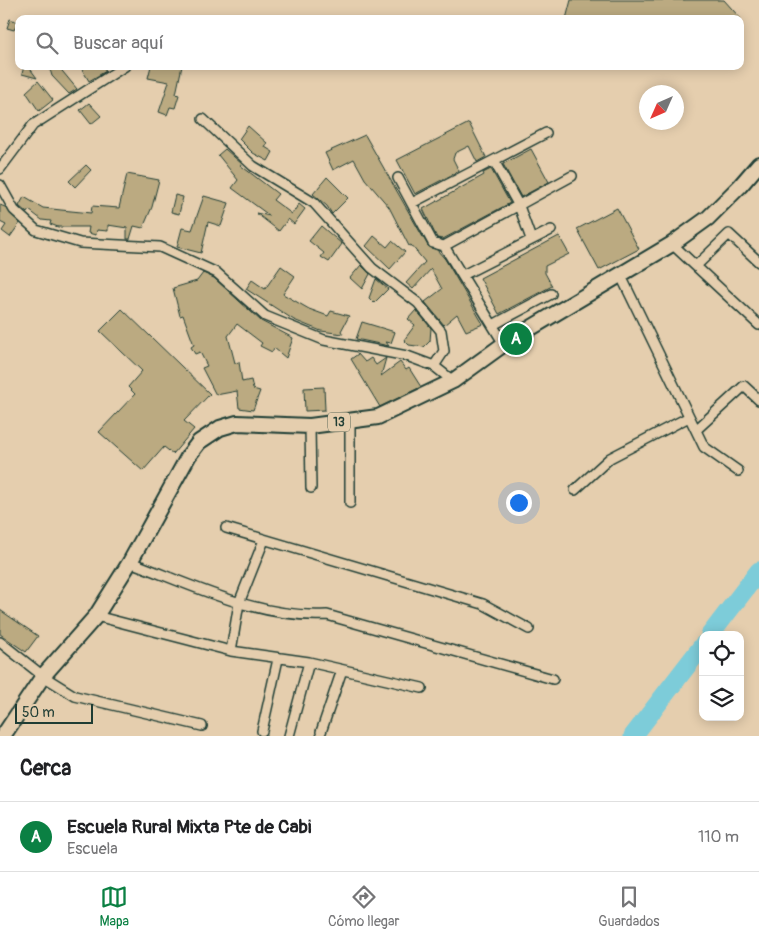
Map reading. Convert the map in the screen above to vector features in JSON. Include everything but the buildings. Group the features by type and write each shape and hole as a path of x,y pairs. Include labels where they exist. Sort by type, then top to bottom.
{"main road":[{"name":"13","path":"3,736 43,676 96,616 130,562 189,454 199,442 220,428 237,423 310,426 378,417 453,381 504,344 672,244 708,218 759,164"}],"street":[{"path":"0,169 33,125 119,70"},
{"path":"203,119 252,166 314,203 372,268 418,303 441,331 444,351 434,366"},
{"path":"412,203 546,133"},
{"path":"494,161 519,206 531,239"},
{"path":"444,246 572,176"},
{"path":"398,178 433,243 444,246 464,275 504,344"},
{"path":"0,185 14,210 36,230 80,243 160,247 217,273 265,316 324,340 407,356 434,366 453,381"},
{"path":"464,275 551,230"},
{"path":"696,266 729,234 759,262"},
{"path":"672,244 759,325"},
{"path":"620,274 704,446 738,472"},
{"path":"493,325 551,294"},
{"path":"696,430 744,386 759,400"},
{"path":"576,490 610,458 690,417"},
{"path":"350,421 350,503"},
{"path":"310,426 311,488"},
{"path":"226,528 483,604 529,629"},
{"path":"231,651 239,603 264,540"},
{"path":"130,562 239,603 305,616 327,615 553,679"},
{"path":"96,616 231,651 309,662 422,688"},
{"path":"0,642 43,676 75,696 202,726"},
{"path":"262,731 278,659"},
{"path":"289,736 309,662"},
{"path":"322,732 342,670"}],"waterway":[{"path":"713,631 759,571"},
{"path":"633,736 699,650"}],"place":[{"name":"Escuela Rural Mixta Pte de Cabi","path":"516,339"}]}
